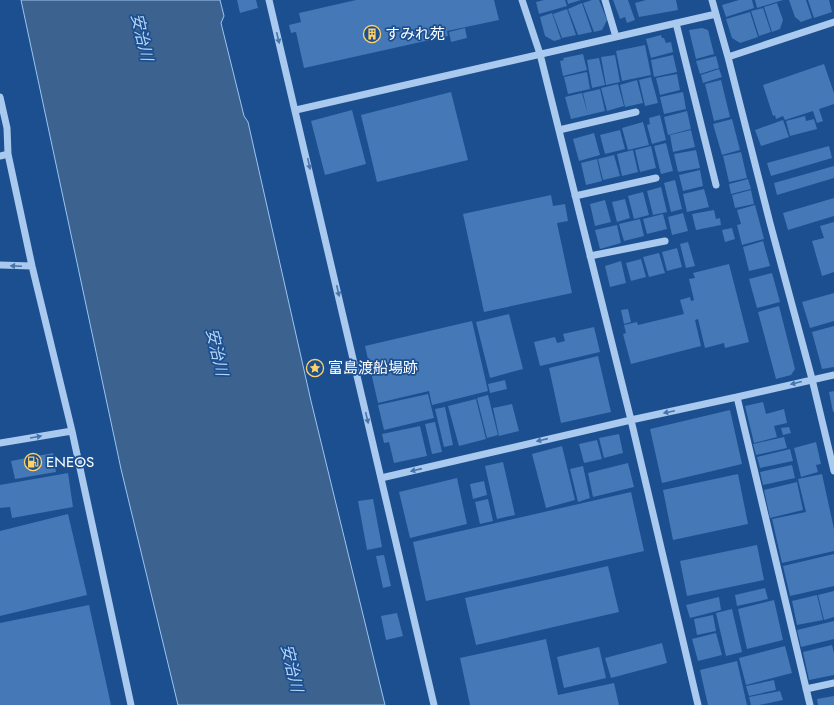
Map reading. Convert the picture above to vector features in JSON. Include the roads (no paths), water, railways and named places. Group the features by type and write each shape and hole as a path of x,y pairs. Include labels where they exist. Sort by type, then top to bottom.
{"street":[{"path":"269,0 296,110 434,705"},
{"path":"522,0 540,54 559,130 631,420 698,705"},
{"path":"605,0 616,37"},
{"path":"712,0 812,379 834,471"},
{"path":"296,110 716,14"},
{"path":"728,57 834,22"},
{"path":"676,23 716,185"},
{"path":"0,97 6,128 8,154 32,266 72,431 131,705"},
{"path":"559,130 636,112"},
{"path":"0,156 8,154"},
{"path":"575,196 656,178"},
{"path":"590,256 665,241"},
{"path":"0,265 32,266"},
{"path":"381,478 834,375"},
{"path":"737,398 810,705"},
{"path":"0,444 72,431"},
{"path":"806,689 834,683"}],"water":[{"name":"安治川","path":"21,0 220,0 224,16 221,23 244,116 248,122 311,401 385,705 178,705 121,469"}],"place":[{"name":"すみれ苑","path":"372,34"},
{"name":"富島渡船場跡","path":"315,368"},
{"name":"ENEOS","path":"33,462"}]}
